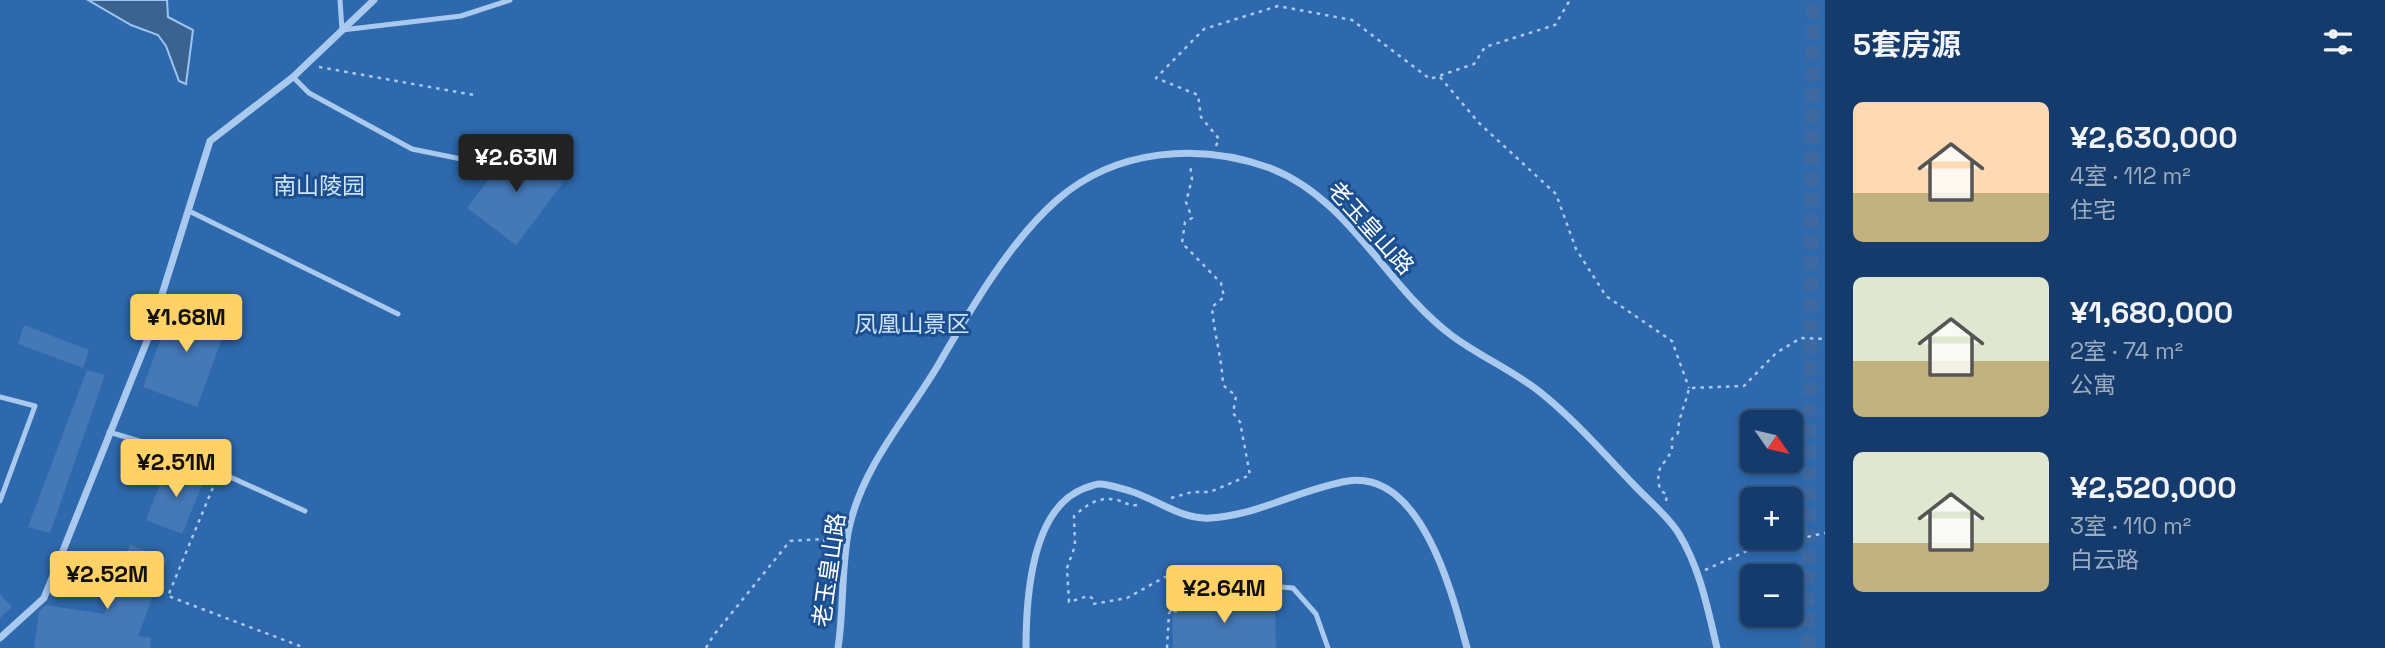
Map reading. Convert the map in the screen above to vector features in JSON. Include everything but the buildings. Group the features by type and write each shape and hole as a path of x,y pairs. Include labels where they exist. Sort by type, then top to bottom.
{"street":[{"path":"0,638 44,598 149,336 210,141 293,77 374,0"},
{"name":"老玉皇山路","path":"838,648 849,528 866,479 954,337 1020,241 1056,201 1098,173 1160,153 1214,153 1282,174 1327,201 1407,296 1451,335 1541,393 1597,445 1679,533 1696,572 1717,648"},
{"path":"1026,648 1031,584 1043,531 1055,508 1076,492 1098,483 1131,492 1181,513 1207,519 1270,506 1350,481 1375,483 1400,500 1421,524 1451,588 1467,648"}],"lane":[{"path":"340,0 342,30 461,16 510,0"},
{"path":"293,77 309,93 412,149 476,162"},
{"path":"189,211 398,314"},
{"path":"0,397 35,406 0,501"},
{"path":"109,432 173,451 305,511"},
{"path":"1205,592 1248,584 1293,588 1316,614 1328,648"}],"path":[{"path":"306,65 474,95"},
{"path":"1439,76 1479,124 1556,194 1576,249 1606,296 1672,341 1689,388 1686,406 1678,420 1678,433 1672,439 1672,450 1659,465 1660,490 1667,495 1661,514"},
{"path":"1689,388 1744,386 1776,352 1801,338 1825,339"},
{"path":"218,473 168,596 305,648"},
{"path":"1139,504 1131,506 1103,498 1089,503 1074,516 1075,546 1066,568 1069,602 1088,596 1092,598 1093,604 1099,605 1111,599 1127,598 1165,577 1192,575 1205,592"},
{"path":"1696,572 1716,567 1749,550 1756,542 1798,539 1825,533"},
{"path":"706,648 790,541 824,539 832,587 843,596"},
{"path":"1167,648 1169,613 1183,594 1193,590 1205,592"},
{"path":"1169,613 1207,603 1191,596 1205,592"}],"green space":[{"name":"凤凰山景区","path":"0,0 1825,0 1825,648 0,648"}],"shaded area":[{"path":"88,0 167,0 168,17 193,30 186,84 179,81 166,46 158,35 131,25"}],"tunnel":[{"path":"1808,648 1813,0"}],"park label":[{"name":"南山陵园","path":"319,186"}]}
